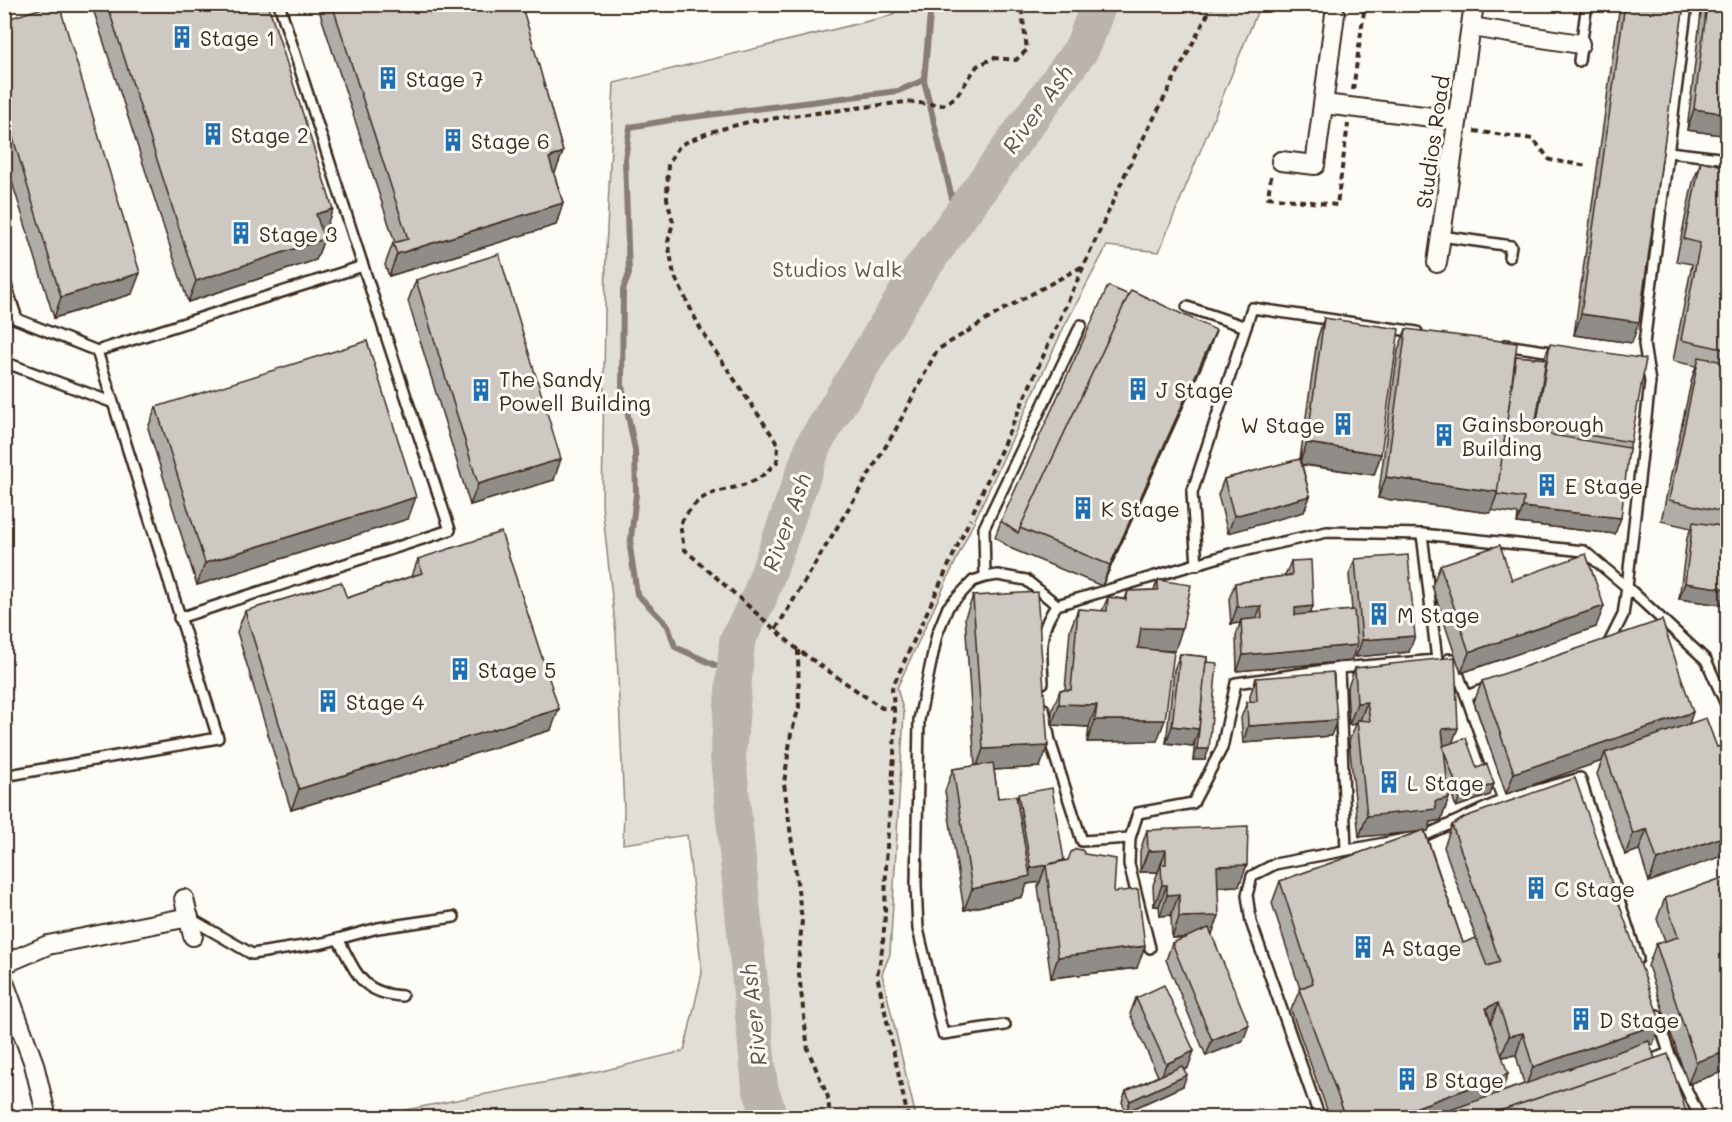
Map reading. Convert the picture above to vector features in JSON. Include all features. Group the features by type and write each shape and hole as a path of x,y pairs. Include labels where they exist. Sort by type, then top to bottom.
{"street":[{"name":"Studios Road","path":"1437,263 1474,4"},
{"path":"1281,161 1315,165 1335,14"},
{"path":"1471,27 1580,53"},
{"path":"1324,104 1457,124"},
{"path":"184,899 193,936"},
{"path":"4,964 48,945 189,917"},
{"path":"4,982 34,1064 47,1118"}],"lane":[{"path":"179,618 450,530 279,4"},
{"path":"1580,53 1587,4"},
{"path":"1599,648 1610,644 1623,615 1627,587 1650,382 1644,344 1687,4"},
{"path":"1669,152 1728,159"},
{"path":"1441,236 1511,246 1509,257"},
{"path":"4,314 97,351 363,266"},
{"path":"4,279 17,319"},
{"path":"1187,307 1246,327"},
{"path":"1197,565 1192,493 1252,308 1428,334"},
{"path":"985,577 984,528 1081,325"},
{"path":"1498,344 1567,355"},
{"path":"4,776 218,738 111,402 97,351"},
{"path":"4,362 111,402"},
{"path":"1636,365 1648,367"},
{"path":"1130,838 1082,841 1058,767 1044,707 1042,641 1045,621 1057,604 1327,532 1422,534 1584,551 1707,660 1728,709"},
{"path":"1422,534 1437,660"},
{"path":"1005,1025 943,1034 918,929 915,884 919,720 937,634 948,607 973,581 998,575 1026,580 1057,604"},
{"path":"1150,948 1129,864 1130,838 1138,813 1193,803 1222,748 1236,683 1339,668 1453,659 1503,800"},
{"path":"1339,668 1346,850"},
{"path":"1467,696 1500,684"},
{"path":"1320,1118 1251,922 1247,895 1252,876 1275,864 1420,836 1503,800 1580,778 1641,965"},
{"path":"1420,836 1424,847"},
{"path":"189,917 252,954 338,939 378,928 454,917"},
{"path":"338,939 360,979 379,994 402,996"},
{"path":"1655,1009 1669,1053 1700,1118"},
{"path":"1651,1060 1669,1053"}],"path":[{"path":"895,708 882,708 798,650 684,549 680,524 691,506 707,493 758,479 777,462 778,444 701,330 674,275 668,242 673,222 667,199 668,164 680,145 710,132 752,121 915,103 943,105 956,97 977,66 994,58 1016,60 1027,50 1021,4"},
{"path":"1457,124 1533,139 1550,160 1588,166"},
{"path":"776,629 895,431 937,350 1006,308 1085,265"},
{"path":"798,650 799,707 791,734 784,783 802,920 798,966 808,1050 828,1097 830,1118"}],"green space":[{"name":"Studios Walk","path":"900,5 1260,5 1159,252 1107,246 1064,327 897,688 904,713 890,954 882,974 916,1117 370,1117 598,1072 684,1051 702,973 687,835 623,844 624,809 616,634 602,505 606,250 614,83 893,15"}],"building":[{"path":"59,4 140,273 61,297 4,108 4,20"},
{"path":"107,4 268,4 333,209 316,214 324,239 196,281"},
{"name":"Stage 6","path":"332,4 521,4 563,152 549,158 563,203 397,254 393,243 408,239"},
{"path":"1625,4 1684,4 1639,322 1581,314"},
{"path":"1707,4 1728,4 1728,114 1694,109"},
{"path":"1701,161 1728,167 1728,350 1681,340 1700,243 1684,239"},
{"name":"The Sandy Powell Building","path":"499,254 561,459 478,484 416,280"},
{"path":"1108,286 1129,295 1018,533 1001,521"},
{"path":"1131,290 1216,330 1110,565 1020,528"},
{"name":"W Stage","path":"1324,318 1399,329 1381,454 1307,443"},
{"name":"Gainsborough Building","path":"1406,329 1517,343 1498,492 1386,477"},
{"path":"367,341 416,497 205,563 156,407"},
{"path":"1550,344 1646,359 1631,442 1536,427"},
{"path":"1516,356 1546,359 1534,432 1629,448 1621,518 1523,507 1524,498 1497,494"},
{"path":"1699,357 1728,363 1728,513 1669,500"},
{"path":"1300,459 1310,496 1234,516 1224,479"},
{"path":"1693,522 1728,527 1727,589 1685,583"},
{"path":"501,532 559,709 299,789 245,611 341,582 347,598 422,573 418,559"},
{"path":"1500,545 1512,580 1586,554 1604,606 1469,652 1440,565"},
{"name":"M Stage","path":"1408,555 1415,636 1362,640 1355,559"},
{"path":"1311,560 1313,606 1295,608 1295,615 1354,610 1357,645 1243,655 1241,620 1262,618 1261,606 1237,607 1235,583 1292,575 1291,561"},
{"path":"1158,580 1191,585 1182,629 1141,628 1138,648 1174,652 1165,720 1095,720 1097,705 1059,704 1060,690 1071,690 1078,609 1107,611 1108,597 1126,600 1128,591 1158,590"},
{"path":"1037,592 1048,746 983,749 973,596"},
{"path":"1662,620 1693,712 1514,773 1482,681"},
{"path":"1180,654 1207,657 1199,729 1172,726"},
{"path":"1455,657 1458,728 1442,729 1449,798 1435,801 1436,809 1367,816 1357,720 1370,721 1367,702 1357,703 1355,668"},
{"path":"1206,662 1217,663 1209,749 1197,749"},
{"path":"1333,672 1337,720 1248,726 1247,702 1257,701 1256,678"},
{"path":"1706,718 1717,747 1728,744 1728,835 1657,860 1647,829 1633,834 1605,753"},
{"path":"1466,738 1477,768 1487,764 1494,784 1460,796 1443,746"},
{"path":"993,763 998,798 1016,796 1030,876 972,889 953,769"},
{"path":"1575,778 1661,1023 1533,1067 1523,1033 1509,1036 1498,1003 1486,1008 1508,1074 1387,1118 1346,1118 1299,989 1313,983 1280,881 1424,830 1463,943 1476,938 1487,966 1500,962 1452,825 1465,817"},
{"path":"1052,788 1064,860 1031,868 1018,794"},
{"path":"1248,826 1247,865 1217,866 1219,916 1179,917 1179,894 1167,895 1167,885 1162,885 1161,864 1166,864 1166,850 1148,851 1147,830"},
{"path":"1076,849 1082,850 1085,854 1116,859 1114,892 1138,889 1145,946 1058,957 1046,865 1068,860 1071,852"},
{"path":"1728,876 1728,1051 1696,1062 1656,944 1678,937 1665,898"},
{"path":"1209,928 1249,1025 1212,1040 1172,943"},
{"path":"1164,985 1194,1051 1166,1064 1136,998"},
{"path":"1649,1041 1655,1059 1479,1118 1427,1118"},
{"path":"1668,1054 1688,1118 1479,1118"},
{"path":"1182,1066 1187,1075 1130,1101 1126,1091"}],"waterway":[{"path":"931,4 924,80 957,220"},
{"name":"River Ash","path":"770,1118 760,1087 728,757 737,641 759,598 814,444 917,275 1082,48 1099,4"},
{"path":"735,674 675,647 668,626 637,594 630,547 636,494 635,450 622,386 623,290 629,274 625,159 630,127 898,91 924,80"}],"place":[{"name":"Stage 1","path":"182,37"},
{"name":"Stage 7","path":"388,78"},
{"name":"Stage 2","path":"213,134"},
{"name":"Stage 6","path":"453,140"},
{"name":"Stage 3","path":"241,233"},
{"name":"J Stage","path":"1138,389"},
{"name":"The Sandy Powell Building","path":"481,390"},
{"name":"W Stage","path":"1343,424"},
{"name":"Gainsborough Building","path":"1444,435"},
{"name":"E Stage","path":"1547,485"},
{"name":"K Stage","path":"1083,508"},
{"name":"M Stage","path":"1379,614"},
{"name":"Stage 5","path":"460,669"},
{"name":"Stage 4","path":"328,701"},
{"name":"L Stage","path":"1389,782"},
{"name":"C Stage","path":"1536,888"},
{"name":"A Stage","path":"1363,947"},
{"name":"D Stage","path":"1581,1019"},
{"name":"B Stage","path":"1407,1079"}]}
